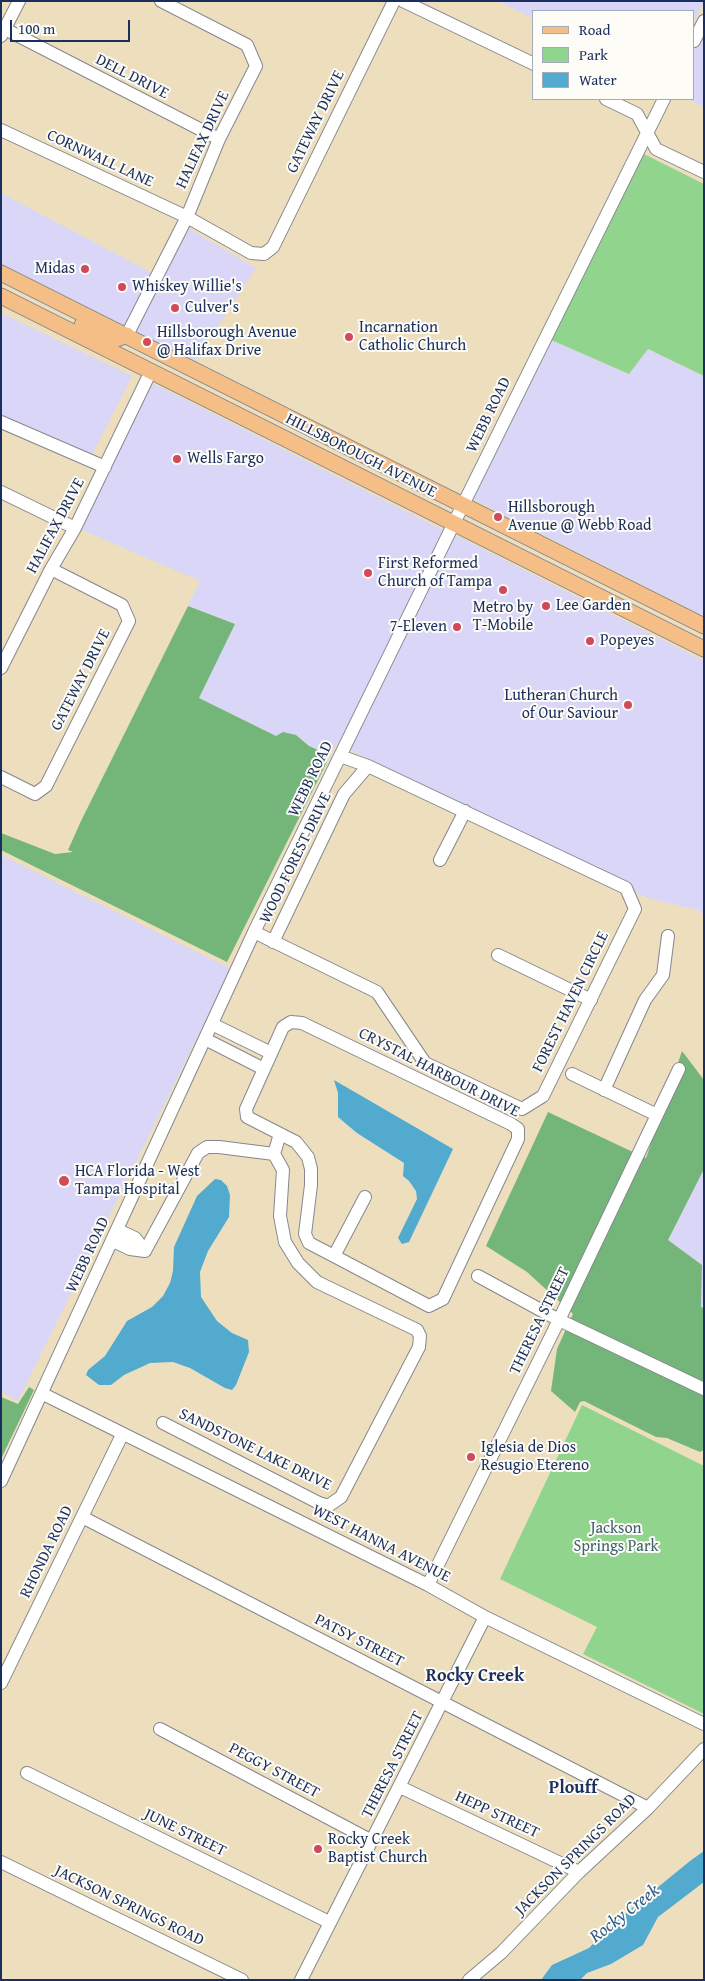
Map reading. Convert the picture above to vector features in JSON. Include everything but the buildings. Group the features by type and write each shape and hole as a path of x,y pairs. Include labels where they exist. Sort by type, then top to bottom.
{"main road":[{"name":"HILLSBOROUGH AVENUE","path":"1,274 127,335 704,626"},
{"path":"1,284 21,292 28,286"},
{"name":"HILLSBOROUGH AVENUE","path":"1,296 703,647"},
{"path":"34,312 52,310 114,340 127,335"},
{"path":"151,371 159,364 224,395 237,391"},
{"path":"258,425 267,418 336,452 342,452 347,447"},
{"path":"590,591 599,583 641,601 650,598"},
{"path":"631,612 653,615 696,634 704,632"}],"street":[{"path":"3,33 19,1"},
{"name":"HALIFAX DRIVE","path":"127,335 186,217 219,139 256,66 247,45 161,1"},
{"name":"GATEWAY DRIVE","path":"264,254 273,247 394,1"},
{"path":"403,1 532,63"},
{"path":"695,39 704,21"},
{"name":"DELL DRIVE","path":"3,33 219,139"},
{"path":"608,100 637,114 656,149 704,172"},
{"name":"WEBB ROAD","path":"1,1481 43,1394 254,932 454,522 664,100"},
{"name":"CORNWALL LANE","path":"1,130 186,217 251,253 264,254"},
{"name":"HALIFAX DRIVE","path":"1,668 51,570 76,528 151,371"},
{"path":"1,422 105,467"},
{"path":"1,492 76,528"},
{"name":"GATEWAY DRIVE","path":"1,777 35,794 46,786 129,621 122,606 51,570"},
{"name":"FOREST HAVEN CIRCLE","path":"254,932 377,992 425,1063 522,1109 543,1096 636,910 626,888 368,766 340,756"},
{"name":"WOOD FOREST DRIVE","path":"274,942 344,794 368,766"},
{"path":"440,860 465,811"},
{"path":"604,1090 645,1000 663,975 668,936"},
{"path":"498,955 591,1000"},
{"name":"CRYSTAL HARBOUR DRIVE","path":"291,1022 302,1022 518,1129 518,1139 443,1299 429,1306 309,1242 306,1234 311,1185 308,1157 296,1142 247,1117 246,1109 264,1069 283,1027 291,1022"},
{"path":"212,1024 271,1053"},
{"path":"205,1039 264,1069"},
{"name":"THERESA STREET","path":"428,1585 559,1320 679,1070"},
{"path":"572,1074 657,1116"},
{"path":"115,1236 130,1249 145,1251 198,1153 206,1147 219,1147 274,1154 280,1134"},
{"name":"SANDSTONE LAKE DRIVE","path":"163,1422 328,1506 342,1497 419,1347 420,1336 417,1330 317,1282 298,1263 285,1242 280,1216 282,1170 274,1154"},
{"path":"334,1256 365,1197"},
{"path":"478,1276 559,1320 704,1389"},
{"name":"WEST HANNA AVENUE","path":"43,1394 122,1435 428,1585 485,1617 704,1724"},
{"name":"RHONDA ROAD","path":"1,1682 122,1435"},
{"name":"PATSY STREET","path":"82,1517 648,1808"},
{"name":"THERESA STREET","path":"301,1980 485,1617"},
{"name":"PEGGY STREET","path":"160,1729 372,1841"},
{"name":"JACKSON SPRINGS ROAD","path":"469,1980 501,1953 579,1872 648,1808 704,1749"},
{"name":"JUNE STREET","path":"27,1773 329,1922"},
{"name":"HEPP STREET","path":"400,1787 579,1872"},
{"name":"JACKSON SPRINGS ROAD","path":"1,1862 242,1980"}],"shaded area":[{"path":"498,1 704,1 695,20 695,10 532,10 532,18"},
{"path":"704,30 704,107 690,100 695,100 695,48"},
{"path":"1,193 152,273 125,329 1,267"},
{"path":"186,227 256,268 194,363 133,332"},
{"path":"1,313 132,376 87,465 1,428"},
{"path":"549,339 629,374 647,349 704,376 704,616 471,498"},
{"path":"150,382 445,531 340,746 336,744 327,762 316,749 309,746 296,735 276,736 199,698 234,624 188,606 200,581 80,529"},
{"path":"453,534 704,661 704,914 700,914 701,911 648,898 518,843 496,821 348,749"},
{"name":"HCA Florida - West Tampa Hospital","path":"1,855 231,969 18,1401 1,1392"},
{"path":"704,1169 704,1308 701,1307 702,1265 668,1240"}],"green space":[{"path":"642,153 704,184 704,376 648,349 629,374 549,339"},
{"path":"188,606 235,624 199,698 276,736 283,732 296,735 309,746 316,749 327,762 227,962 1,850 1,833 55,854 73,852 68,850 81,821"},
{"path":"682,1051 704,1080 704,1169 668,1240 702,1265 701,1307 704,1308 704,1384 570,1320 573,1314 569,1310 642,1156 646,1158"},
{"path":"548,1112 635,1153 562,1304 527,1272 486,1246"},
{"path":"566,1329 704,1394 704,1450 700,1452 667,1438 656,1437 584,1401 580,1402 575,1412 551,1391 557,1349"},
{"path":"29,1387 34,1390 1,1459 1,1397 18,1404"},
{"name":"Jackson Springs Park","path":"582,1405 704,1466 704,1714 583,1654 597,1627 500,1579"}],"water":[{"path":"334,1080 453,1149 409,1242 402,1244 398,1238 417,1199 416,1191 403,1176 404,1163 357,1133 338,1117 338,1093"},
{"path":"215,1179 221,1180 227,1186 230,1195 229,1217 208,1251 200,1272 201,1297 217,1321 232,1333 248,1340 249,1352 236,1385 232,1390 225,1388 190,1368 173,1362 150,1363 124,1375 111,1385 99,1385 86,1375 88,1370 105,1356 127,1321 152,1307 163,1296 170,1283 173,1271 174,1247 197,1196"},
{"path":"704,1851 704,1882 658,1917 643,1945 611,1964 587,1973 580,1980 541,1980 552,1965 589,1948 614,1923"}],"place":[{"name":"Midas","path":"85,269"},
{"name":"Whiskey Willie's","path":"122,287"},
{"name":"Culver's","path":"175,308"},
{"name":"Incarnation Catholic Church","path":"349,337"},
{"name":"Hillsborough Avenue @ Halifax Drive","path":"147,342"},
{"name":"Wells Fargo","path":"177,459"},
{"name":"Hillsborough Avenue @ Webb Road","path":"498,517"},
{"name":"First Reformed Church of Tampa","path":"368,573"},
{"name":"Metro by T-Mobile","path":"503,590"},
{"name":"Lee Garden","path":"546,606"},
{"name":"7-Eleven","path":"457,627"},
{"name":"Popeyes","path":"590,641"},
{"name":"Lutheran Church of Our Saviour","path":"628,705"},
{"name":"HCA Florida - West Tampa Hospital","path":"64,1181"},
{"name":"Iglesia de Dios Resugio Etereno","path":"471,1457"},
{"name":"Rocky Creek Baptist Church","path":"318,1849"}],"district":[{"name":"Rocky Creek","path":"475,1676"},
{"name":"Plouff","path":"573,1788"}]}
